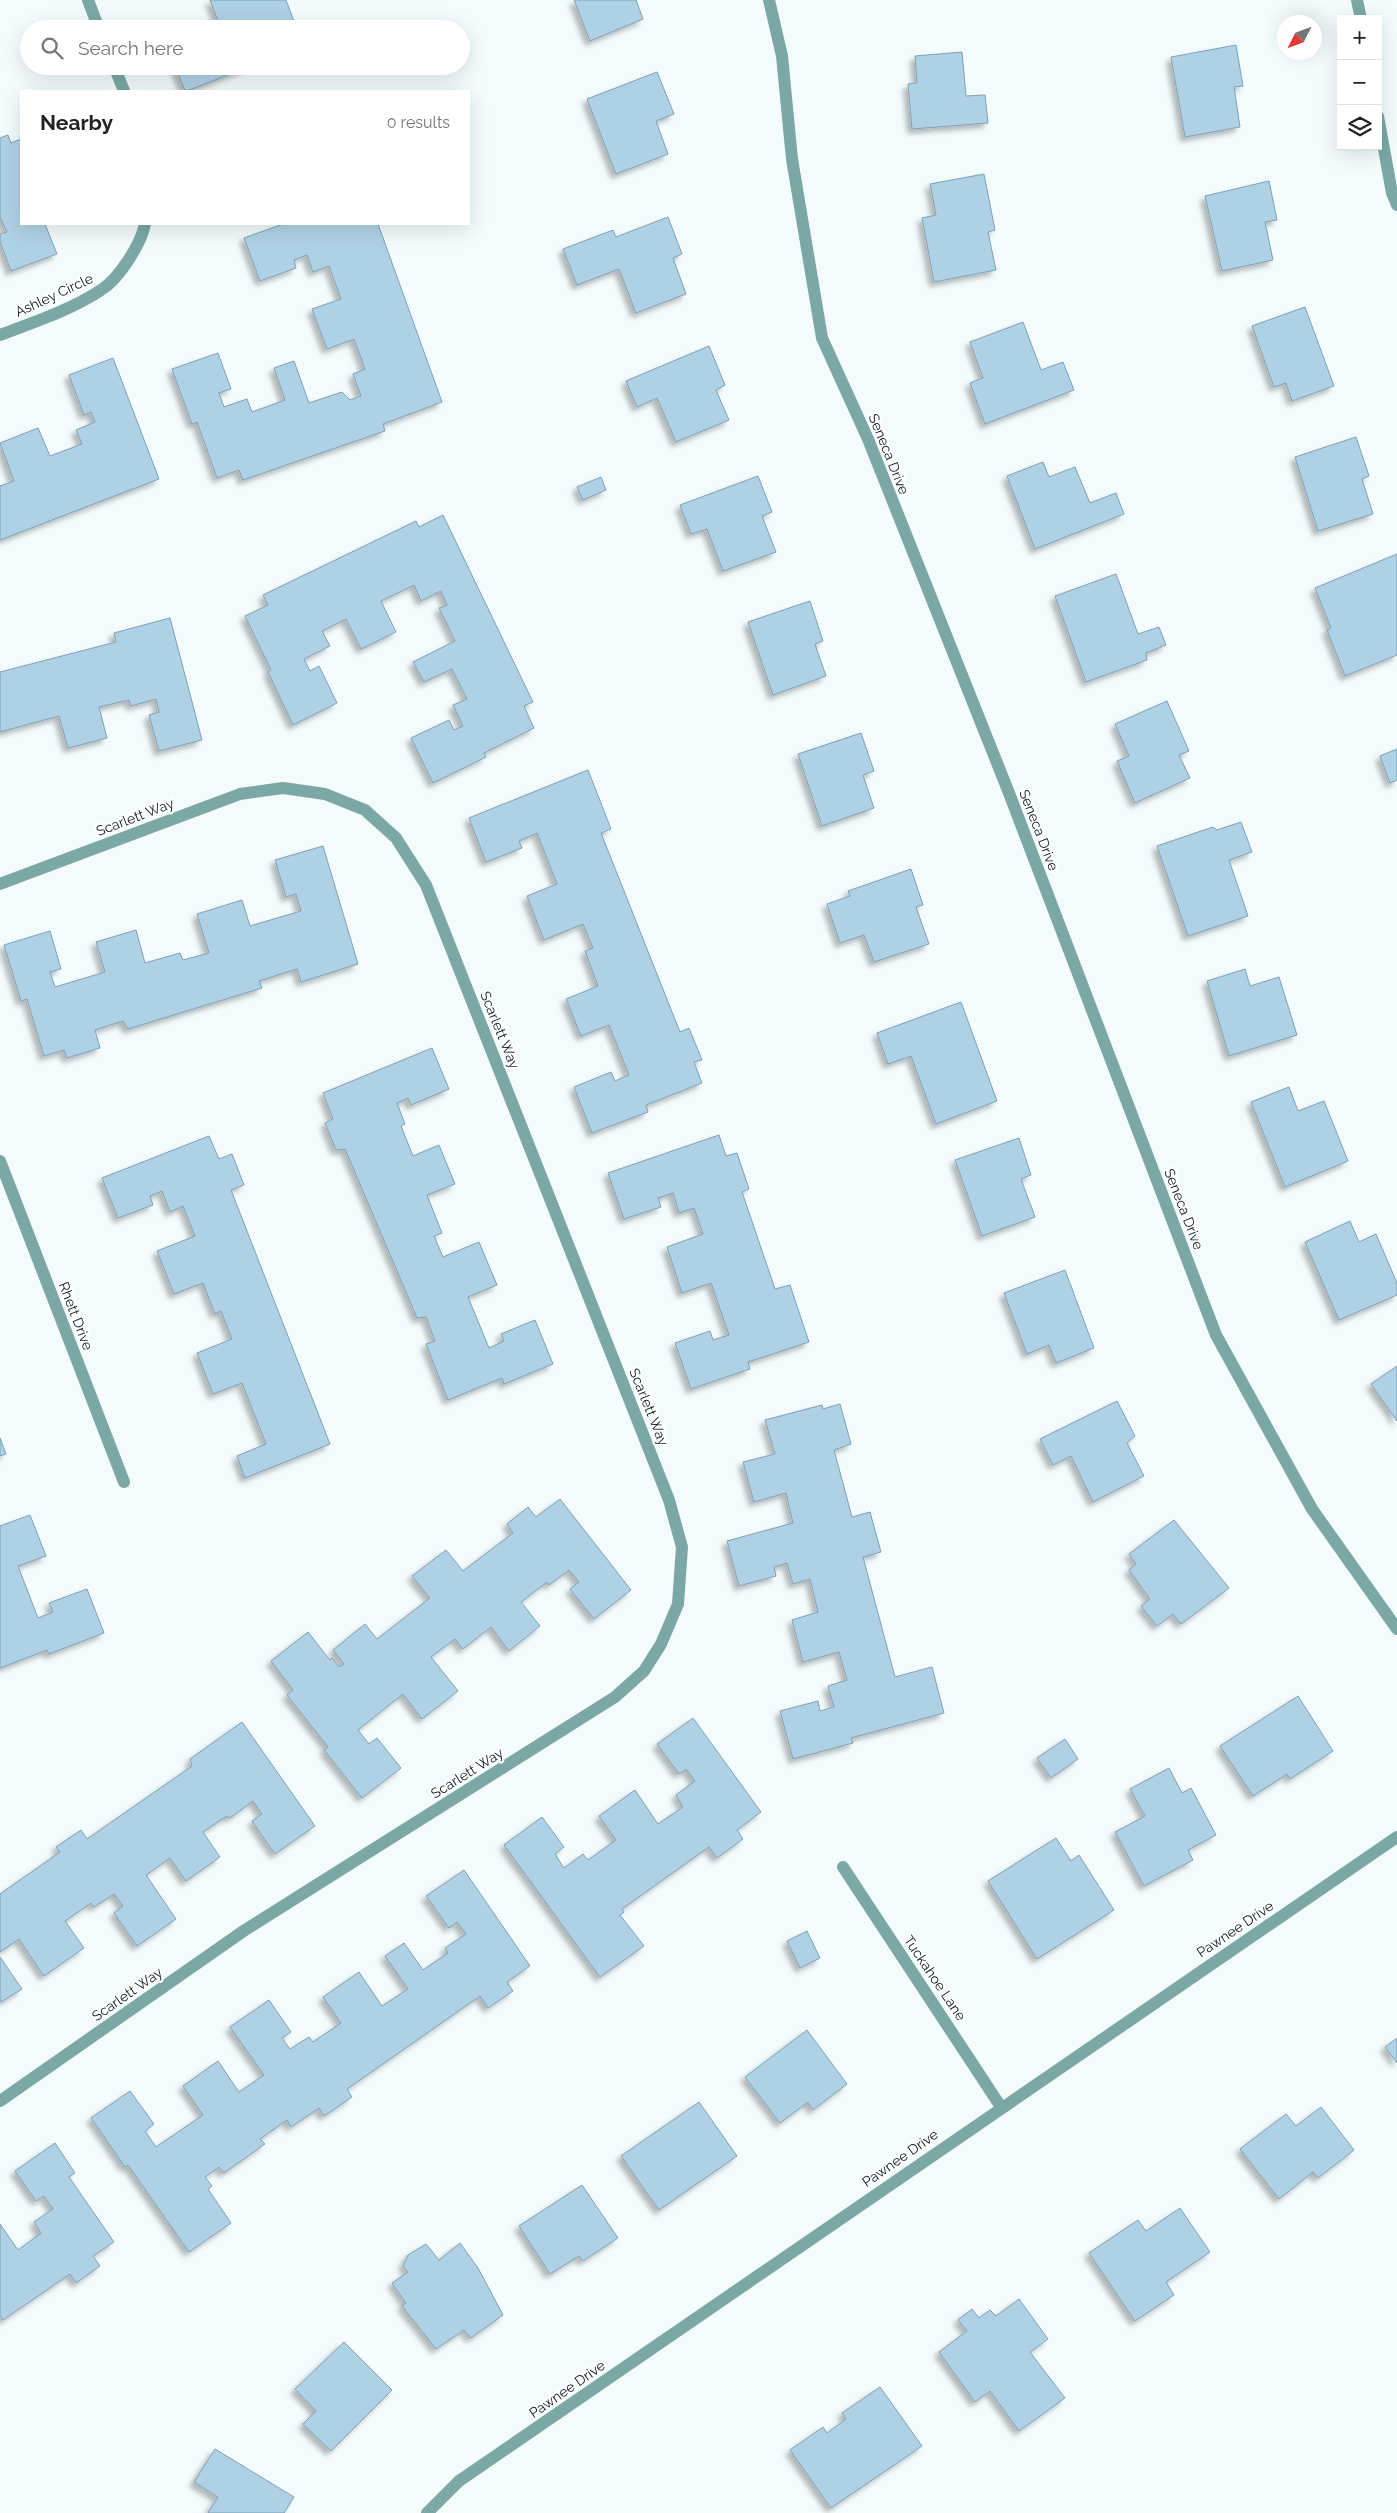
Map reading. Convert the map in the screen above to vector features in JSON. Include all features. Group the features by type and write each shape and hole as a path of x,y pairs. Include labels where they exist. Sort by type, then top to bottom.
{"street":[{"path":"88,0 96,20"},
{"name":"Seneca Drive","path":"769,0 782,56 792,159 822,338 868,439 1009,794 1216,1335 1312,1509 1397,1629"},
{"path":"1357,0 1360,15"},
{"path":"118,75 124,90"},
{"path":"1382,138 1392,193 1397,205"},
{"name":"Ashley Circle","path":"0,335 67,308 103,289 130,258 145,225"},
{"name":"Scarlett Way","path":"0,884 240,794 283,788 325,794 365,810 396,838 426,885 669,1500 682,1547 678,1604 661,1644 644,1672 615,1697 245,1930 0,2101"},
{"name":"Rhett Drive","path":"0,1161 124,1482"},
{"name":"Pawnee Drive","path":"427,2513 459,2481 1001,2107 1397,1837"},
{"name":"Tuckahoe Lane","path":"843,1867 1001,2107"}],"building":[{"path":"210,0 286,0 294,20 218,20"},
{"path":"574,0 636,0 643,19 590,41"},
{"path":"1236,45 1243,86 1234,87 1240,127 1185,137 1171,57"},
{"path":"962,52 966,96 985,95 988,123 912,129 908,84 917,83 915,56"},
{"path":"657,72 674,114 656,121 668,154 616,174 587,99"},
{"path":"179,75 228,75 190,90 185,90"},
{"path":"8,135 11,143 20,139 20,225 45,225 57,254 11,271 0,242 0,234 7,232 0,217 0,138"},
{"path":"984,174 995,230 988,232 996,270 934,282 922,218 936,215 930,184"},
{"path":"1269,181 1277,220 1265,222 1273,260 1222,271 1205,196"},
{"path":"668,217 682,254 673,258 686,294 636,313 619,269 577,285 563,249 613,230 616,237"},
{"path":"280,225 378,225 442,402 383,424 385,431 243,480 239,470 217,478 197,422 192,424 172,369 218,353 231,389 219,393 224,407 247,399 252,412 285,400 274,368 294,361 309,403 342,392 350,400 361,396 353,374 365,369 354,339 327,349 312,309 341,299 329,266 313,272 307,255 294,260 296,268 260,281 244,238"},
{"path":"1305,307 1334,386 1292,401 1286,383 1274,387 1252,326"},
{"path":"1023,322 1041,370 1063,362 1074,390 985,424 970,383 983,378 970,342"},
{"path":"709,346 725,385 716,390 729,420 676,442 657,398 637,407 626,381"},
{"path":"113,358 159,479 0,540 0,486 14,481 0,443 38,428 50,456 82,444 76,430 95,422 91,412 84,415 69,375"},
{"path":"1356,437 1369,476 1362,479 1373,514 1318,531 1295,457"},
{"path":"1043,462 1049,477 1075,467 1090,503 1116,493 1124,514 1035,549 1007,476"},
{"path":"758,476 772,512 762,516 776,552 723,571 707,529 691,534 680,505"},
{"path":"601,477 606,490 583,500 577,487"},
{"path":"443,515 533,702 524,706 534,728 484,753 486,757 433,783 411,738 449,720 454,730 463,726 453,705 467,699 452,669 424,682 413,662 455,641 439,608 447,605 441,591 421,601 414,585 381,601 396,632 361,649 346,619 322,631 330,646 304,659 310,671 319,666 337,703 293,725 268,672 271,670 245,616 268,605 263,595 416,521 419,527"},
{"path":"1397,554 1397,655 1345,676 1327,630 1331,628 1315,588"},
{"path":"1116,574 1138,634 1159,627 1166,645 1146,653 1147,660 1086,682 1055,596"},
{"path":"810,601 823,641 815,644 826,676 773,695 748,622"},
{"path":"170,618 202,740 159,751 149,715 159,712 156,699 131,706 129,700 99,707 107,738 68,748 59,716 0,732 0,672 116,642 114,633"},
{"path":"1167,701 1189,751 1179,755 1190,778 1135,803 1117,761 1129,756 1115,724"},
{"path":"861,733 874,771 863,775 874,808 822,826 798,754"},
{"path":"1397,749 1397,780 1390,783 1380,756"},
{"path":"588,770 611,829 601,833 680,1032 689,1028 702,1060 694,1062 702,1083 646,1105 648,1112 592,1133 574,1087 611,1072 615,1081 629,1075 609,1025 581,1036 566,999 598,986 585,951 593,948 583,924 544,940 527,896 557,884 537,833 519,841 522,848 486,862 469,818"},
{"path":"1241,822 1252,852 1229,860 1248,916 1188,936 1157,846 1213,827 1217,830"},
{"path":"323,846 358,964 301,982 297,969 259,981 262,988 128,1029 123,1021 95,1030 100,1048 67,1058 64,1050 44,1056 27,999 21,1001 4,945 50,931 61,969 50,972 55,987 105,972 96,942 136,930 145,963 180,953 183,960 209,953 197,914 242,900 250,926 301,911 296,894 286,897 275,860"},
{"path":"911,869 923,905 916,907 929,944 874,962 864,935 840,943 827,904 850,896 848,891"},
{"path":"1245,969 1250,986 1279,977 1297,1035 1229,1056 1207,981"},
{"path":"961,1002 997,1101 936,1124 911,1056 888,1064 877,1033"},
{"path":"432,1048 449,1089 411,1105 408,1098 397,1103 405,1124 401,1126 413,1156 439,1145 455,1184 427,1195 442,1233 434,1236 443,1257 479,1242 497,1285 468,1297 489,1348 504,1341 501,1334 535,1320 553,1364 504,1384 502,1378 448,1400 426,1344 435,1341 426,1317 417,1318 345,1149 336,1150 325,1123 333,1119 323,1093"},
{"path":"1289,1087 1298,1111 1324,1101 1348,1161 1285,1187 1251,1102"},
{"path":"719,1135 726,1156 737,1153 749,1189 742,1192 775,1289 790,1285 809,1342 748,1362 750,1369 691,1389 675,1343 710,1331 713,1340 729,1335 711,1283 682,1293 667,1247 703,1234 694,1208 679,1213 673,1193 658,1198 661,1207 624,1219 608,1173"},
{"path":"209,1136 219,1159 232,1154 244,1185 231,1190 330,1444 245,1478 237,1456 266,1444 242,1383 213,1394 197,1353 232,1339 221,1311 215,1314 203,1283 174,1294 157,1251 195,1236 183,1206 170,1212 162,1191 150,1196 153,1205 118,1218 102,1178"},
{"path":"1019,1138 1031,1175 1021,1179 1035,1217 982,1236 955,1160"},
{"path":"1350,1221 1359,1242 1376,1234 1397,1283 1397,1295 1339,1320 1305,1242"},
{"path":"1065,1270 1094,1348 1056,1363 1049,1345 1027,1354 1004,1293"},
{"path":"1397,1366 1397,1421 1371,1384"},
{"path":"1117,1401 1135,1436 1127,1443 1144,1476 1093,1502 1071,1456 1053,1465 1040,1439"},
{"path":"840,1404 851,1444 834,1450 852,1517 870,1512 881,1552 863,1557 895,1677 932,1667 944,1713 851,1738 853,1743 793,1759 780,1711 818,1701 820,1711 834,1707 828,1686 847,1680 839,1652 803,1662 792,1620 818,1612 810,1579 793,1584 787,1563 774,1567 776,1576 739,1586 727,1541 793,1523 786,1493 754,1502 743,1462 775,1454 765,1420 822,1405 823,1409"},
{"path":"0,1438 6,1454 0,1456"},
{"path":"560,1499 631,1590 594,1619 570,1589 579,1582 569,1570 549,1585 547,1582 521,1602 540,1626 509,1651 491,1627 463,1649 455,1639 431,1657 458,1691 422,1719 403,1694 358,1730 369,1744 377,1738 401,1768 362,1798 324,1750 328,1747 287,1695 293,1690 271,1661 308,1632 330,1660 332,1658 339,1667 344,1664 333,1650 365,1624 377,1639 430,1598 412,1576 446,1550 463,1571 513,1533 507,1524 528,1507 536,1517"},
{"path":"30,1515 46,1556 18,1566 38,1618 53,1612 49,1603 87,1589 104,1633 49,1654 47,1650 0,1668 0,1526"},
{"path":"1174,1520 1229,1588 1181,1624 1173,1614 1157,1626 1141,1606 1150,1599 1129,1570 1136,1564 1129,1554"},
{"path":"1298,1696 1333,1751 1290,1779 1287,1774 1253,1796 1220,1746"},
{"path":"693,1718 761,1812 737,1830 743,1839 717,1858 709,1847 622,1909 624,1912 620,1915 644,1946 600,1977 504,1845 542,1817 564,1847 555,1854 564,1868 583,1854 588,1860 616,1840 599,1816 635,1790 658,1824 683,1807 676,1795 695,1781 686,1769 679,1774 657,1744"},
{"path":"242,1722 315,1826 275,1854 252,1821 262,1814 253,1801 230,1818 227,1816 203,1832 220,1857 186,1881 170,1858 146,1875 176,1919 137,1946 114,1913 123,1906 114,1894 94,1907 91,1903 65,1921 84,1948 44,1976 19,1939 0,1952 0,1894 60,1852 56,1847 81,1830 87,1839 192,1766 190,1759"},
{"path":"1065,1739 1078,1759 1051,1778 1037,1758"},
{"path":"1169,1768 1182,1793 1191,1788 1216,1835 1188,1850 1193,1860 1144,1886 1115,1832 1145,1816 1130,1789"},
{"path":"1056,1838 1071,1861 1079,1855 1114,1910 1037,1959 988,1881"},
{"path":"464,1870 530,1966 507,1982 513,1991 488,2008 480,1996 347,2089 352,2097 324,2116 319,2108 291,2127 287,2120 260,2139 265,2144 224,2173 219,2167 205,2177 212,2186 208,2189 231,2223 189,2252 128,2165 125,2167 91,2118 130,2091 154,2124 145,2131 156,2147 203,2115 183,2086 218,2061 239,2092 264,2075 230,2027 269,2000 291,2032 282,2038 290,2049 309,2037 313,2042 341,2023 323,1997 359,1972 382,2006 408,1989 385,1956 404,1943 423,1970 448,1953 445,1948 466,1934 457,1922 449,1928 426,1896"},
{"path":"807,1931 820,1958 800,1968 787,1941"},
{"path":"0,1957 22,1989 1,2002 0,2000"},
{"path":"807,2030 847,2084 813,2110 808,2102 780,2123 745,2077"},
{"path":"1397,2038 1397,2063 1385,2047"},
{"path":"699,2102 737,2156 659,2210 621,2156"},
{"path":"1321,2107 1354,2150 1318,2178 1313,2172 1279,2199 1240,2149 1286,2114 1296,2126"},
{"path":"55,2143 75,2173 69,2177 114,2242 93,2256 100,2266 76,2283 70,2274 3,2320 0,2316 0,2224 18,2250 41,2233 34,2222 53,2209 44,2196 36,2201 15,2171"},
{"path":"582,2185 618,2238 583,2261 579,2256 550,2274 519,2226"},
{"path":"1180,2208 1210,2252 1166,2282 1174,2295 1135,2321 1089,2253 1138,2220 1146,2231"},
{"path":"460,2243 478,2268 503,2315 471,2338 464,2330 436,2349 402,2306 406,2303 392,2283 408,2272 403,2266 408,2255 426,2244 439,2260"},
{"path":"1019,2299 1048,2339 1030,2352 1065,2398 1019,2431 990,2391 975,2402 939,2352 967,2331 958,2320 972,2309 979,2318 990,2310 996,2316"},
{"path":"344,2342 392,2390 331,2451 303,2424 316,2411 295,2389"},
{"path":"880,2387 922,2446 831,2508 790,2450 823,2427 827,2433 846,2419 842,2413"},
{"path":"215,2449 294,2497 284,2513 208,2513 218,2497 194,2482"}]}
